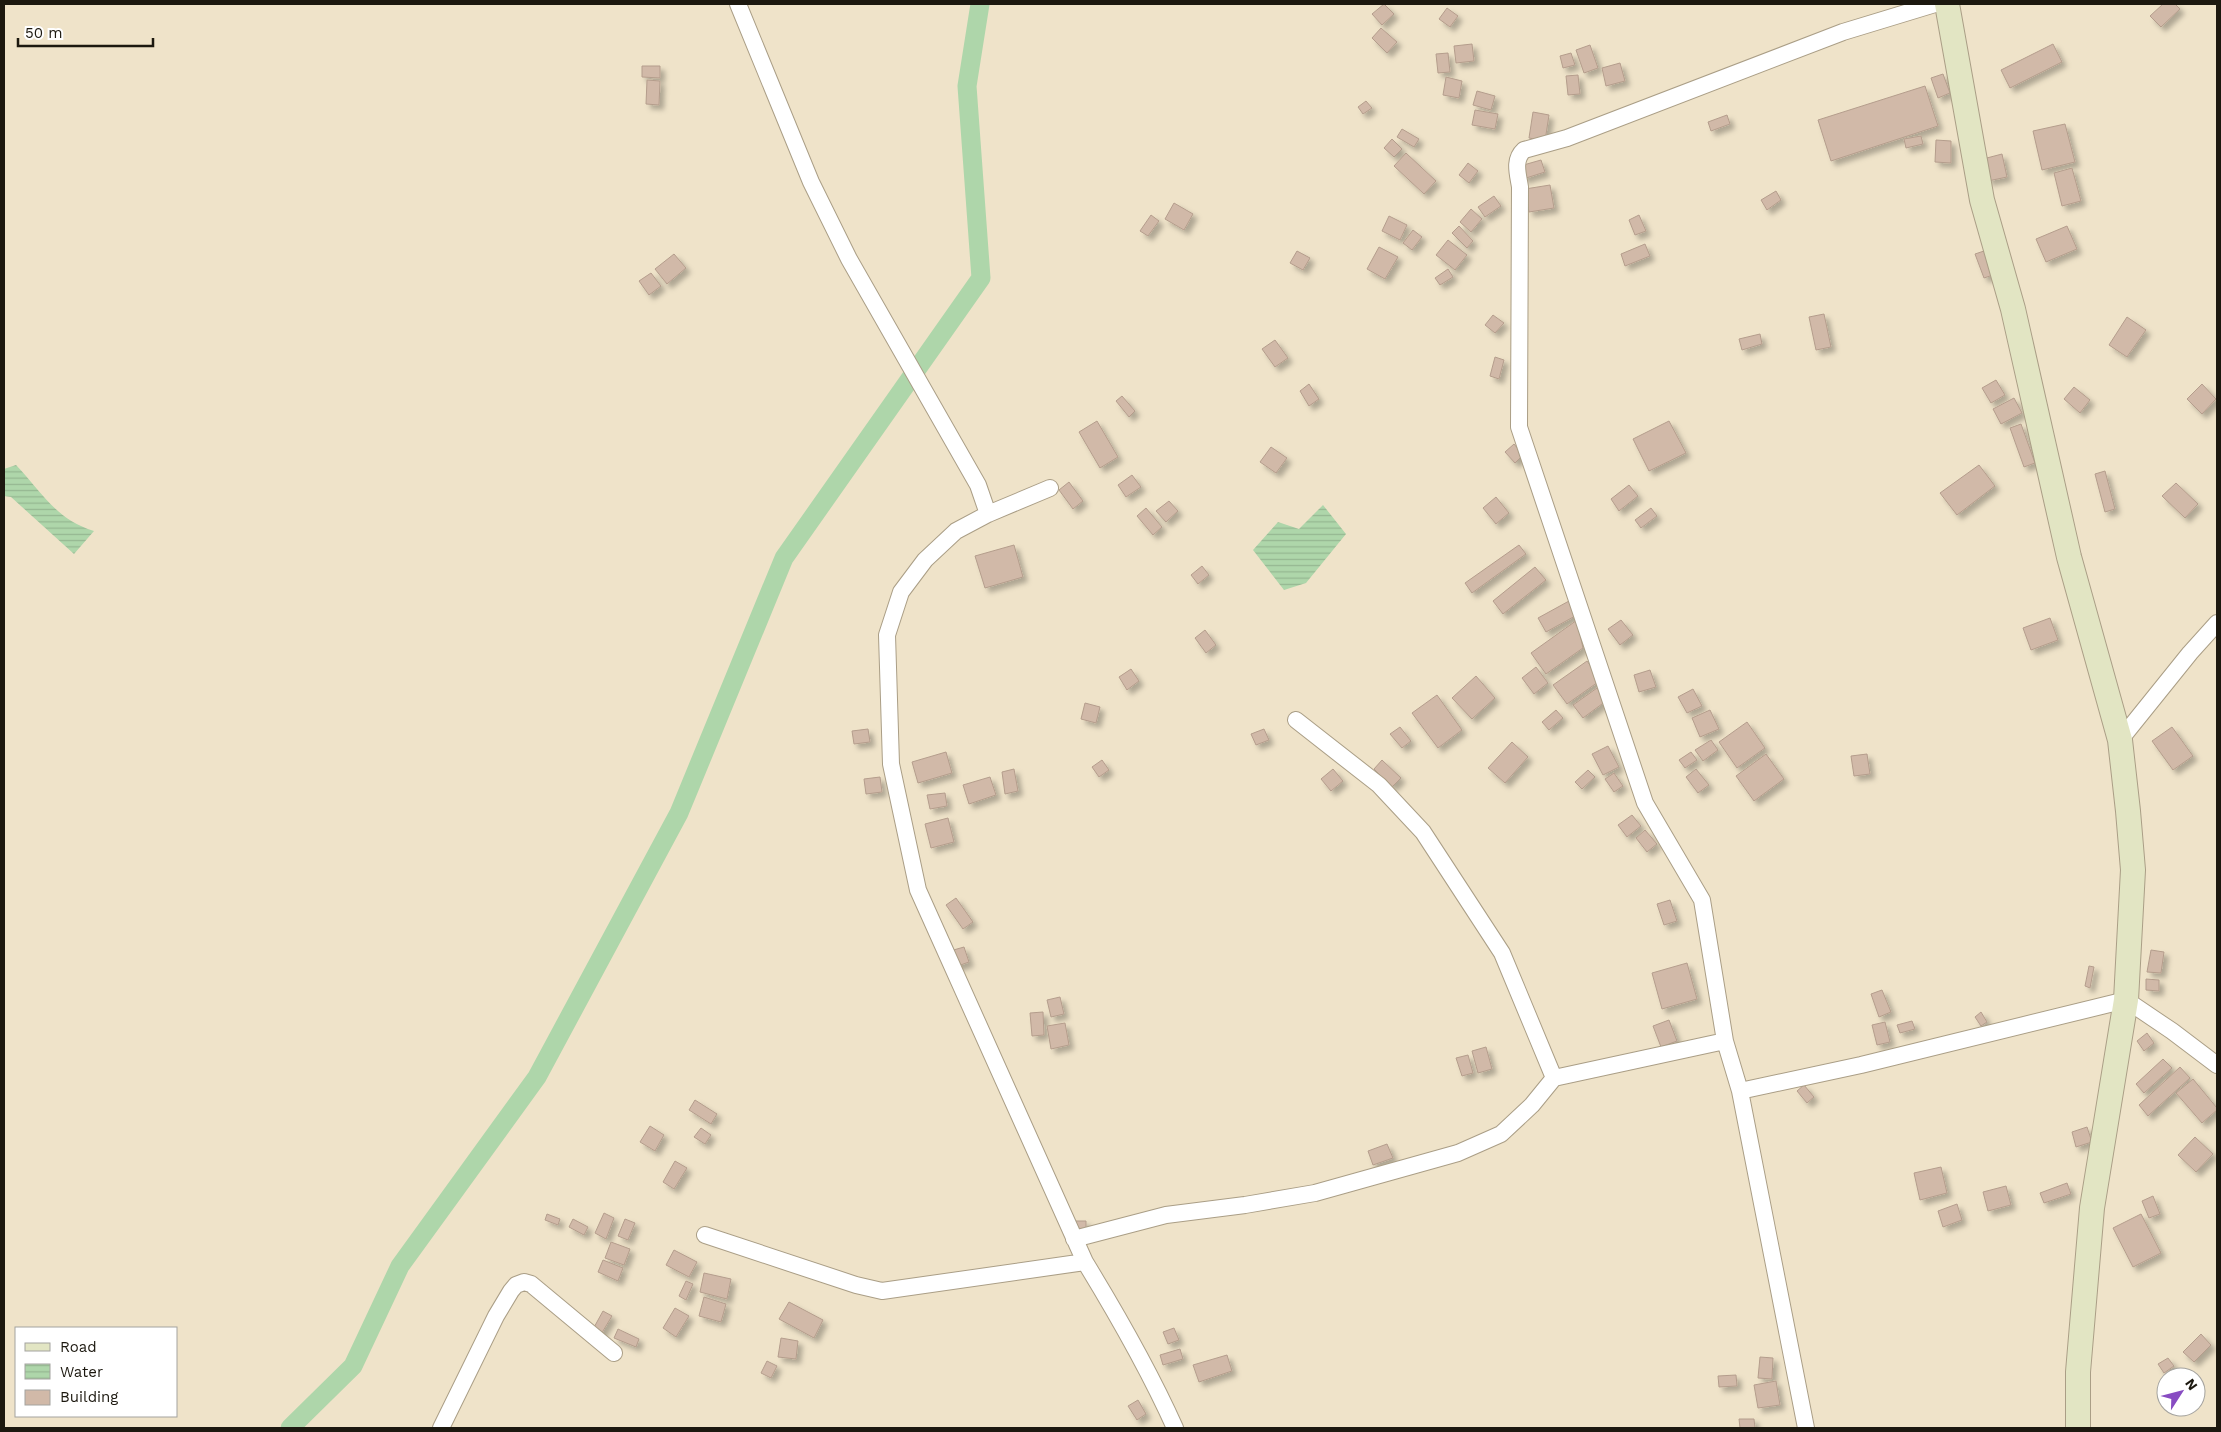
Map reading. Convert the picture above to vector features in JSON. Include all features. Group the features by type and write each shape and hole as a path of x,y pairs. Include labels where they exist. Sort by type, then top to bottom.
{"main road":[{"path":"1947,4 1982,200 2013,309 2069,558 2120,740 2133,870 2126,1000 2092,1208 2078,1372 2078,1428"}],"street":[{"path":"738,4 811,182 849,259 978,485 988,514"},
{"path":"1806,1428 1740,1091 1725,1041 1702,900 1645,803 1519,427 1520,187 1517,161 1518,155 1524,150 1585,131 1843,32 1935,4"},
{"path":"1050,488 988,514 956,531 925,560 901,592 887,635 891,764 918,890 1084,1262 1119,1318 1156,1386 1175,1428"},
{"path":"2120,740 2190,653 2217,623"},
{"path":"1296,720 1379,785 1422,832 1502,953 1554,1078"},
{"path":"1740,1091 1861,1065 2126,1000 2172,1031 2217,1065"},
{"path":"1074,1239 1166,1215 1246,1205 1315,1193 1458,1153 1501,1134 1532,1105 1554,1078 1725,1041"},
{"path":"705,1235 856,1285 882,1291 1084,1262"},
{"path":"441,1428 496,1316 516,1285 524,1282 531,1284 614,1353"}],"water":[{"path":"16,465 59,512 81,526 94,531 74,554 11,497 4,496 4,469"},
{"path":"1323,505 1346,534 1306,583 1284,590 1253,550 1278,522 1299,529"}],"building":[{"path":"1384,4 1394,14 1382,25 1372,14"},
{"path":"2163,4 2175,4 2180,9 2161,27 2150,16"},
{"path":"1447,8 1458,16 1450,27 1439,19"},
{"path":"1381,28 1397,42 1387,53 1372,38"},
{"path":"1472,44 1474,61 1456,63 1454,46"},
{"path":"2053,44 2062,62 2010,88 2001,70"},
{"path":"1590,45 1598,68 1584,73 1576,50"},
{"path":"1448,53 1450,72 1438,73 1436,54"},
{"path":"1571,53 1575,65 1563,68 1560,56"},
{"path":"1620,63 1625,81 1606,86 1602,68"},
{"path":"642,66 660,66 660,78 642,77"},
{"path":"1943,74 1950,93 1938,98 1931,78"},
{"path":"1578,75 1580,94 1568,95 1566,76"},
{"path":"1446,77 1462,81 1459,98 1443,95"},
{"path":"647,80 660,81 659,105 646,104"},
{"path":"1925,86 1938,126 1831,161 1818,120"},
{"path":"1477,91 1495,96 1491,110 1473,105"},
{"path":"1366,101 1372,108 1363,114 1358,107"},
{"path":"1475,110 1498,114 1495,129 1472,125"},
{"path":"1533,112 1549,115 1545,141 1529,138"},
{"path":"1727,115 1730,124 1711,131 1708,122"},
{"path":"2065,124 2075,162 2042,170 2033,131"},
{"path":"1402,129 1419,139 1414,147 1397,137"},
{"path":"1921,136 1923,144 1906,148 1904,139"},
{"path":"1392,139 1402,149 1394,157 1384,148"},
{"path":"1936,140 1951,141 1951,163 1935,162"},
{"path":"1406,153 1436,181 1424,194 1394,166"},
{"path":"2002,154 2007,177 1988,181 1983,159"},
{"path":"1541,160 1545,172 1523,179 1520,166"},
{"path":"1468,163 1478,171 1469,183 1459,175"},
{"path":"2072,168 2081,201 2062,206 2054,173"},
{"path":"1550,185 1554,208 1529,212 1525,189"},
{"path":"1776,191 1781,200 1767,210 1761,200"},
{"path":"1494,196 1501,206 1485,217 1478,207"},
{"path":"1174,203 1193,214 1184,230 1165,219"},
{"path":"1471,209 1482,219 1471,232 1460,222"},
{"path":"1151,215 1159,221 1148,236 1140,231"},
{"path":"1639,215 1646,231 1635,235 1629,220"},
{"path":"1389,216 1407,225 1400,240 1382,231"},
{"path":"1459,226 1473,241 1467,248 1452,233"},
{"path":"2067,226 2077,249 2046,262 2036,239"},
{"path":"1413,230 1422,237 1412,250 1403,243"},
{"path":"1448,240 1467,255 1455,270 1436,255"},
{"path":"1645,244 1650,256 1625,266 1621,254"},
{"path":"1379,247 1398,257 1385,279 1367,269"},
{"path":"1297,251 1310,258 1303,270 1290,263"},
{"path":"1984,251 1993,275 1984,278 1975,254"},
{"path":"674,254 686,268 667,284 655,269"},
{"path":"1448,269 1453,277 1440,285 1435,278"},
{"path":"651,273 661,286 649,295 639,281"},
{"path":"1824,314 1831,347 1816,350 1809,317"},
{"path":"1493,315 1504,323 1495,333 1485,325"},
{"path":"2127,317 2146,330 2127,357 2109,345"},
{"path":"1760,334 1762,344 1742,350 1739,339"},
{"path":"1275,340 1288,358 1275,367 1262,349"},
{"path":"1495,357 1504,360 1499,379 1490,376"},
{"path":"1996,380 2005,395 1991,403 1982,388"},
{"path":"1309,384 1319,399 1309,406 1300,391"},
{"path":"2202,384 2216,399 2202,414 2187,399"},
{"path":"2074,387 2090,400 2080,413 2064,399"},
{"path":"1122,396 1135,411 1129,417 1116,401"},
{"path":"2014,398 2022,413 2001,424 1993,409"},
{"path":"1097,421 1118,457 1100,468 1079,432"},
{"path":"1669,421 1686,453 1649,471 1633,439"},
{"path":"2021,424 2035,463 2024,467 2010,428"},
{"path":"1514,444 1523,455 1515,463 1505,452"},
{"path":"1271,447 1287,458 1276,473 1260,462"},
{"path":"1979,465 1995,486 1957,515 1940,493"},
{"path":"2105,471 2115,509 2105,512 2095,474"},
{"path":"1132,475 1141,487 1126,497 1118,485"},
{"path":"1069,482 1083,501 1073,509 1059,490"},
{"path":"2176,483 2198,504 2185,518 2162,496"},
{"path":"1629,485 1638,496 1619,511 1611,499"},
{"path":"1496,497 1509,513 1496,524 1483,508"},
{"path":"1169,501 1178,511 1166,522 1156,511"},
{"path":"1146,508 1162,527 1153,535 1137,516"},
{"path":"1651,508 1657,516 1641,528 1635,520"},
{"path":"1014,545 1023,577 985,588 975,556"},
{"path":"1519,545 1526,554 1472,593 1465,583"},
{"path":"1202,566 1209,575 1198,584 1191,575"},
{"path":"1535,567 1546,580 1503,614 1493,601"},
{"path":"1569,601 1577,615 1546,632 1538,618"},
{"path":"2050,618 2058,640 2031,650 2023,628"},
{"path":"1577,620 1583,648 1546,674 1531,653"},
{"path":"1621,620 1633,635 1620,645 1608,629"},
{"path":"1205,630 1216,645 1206,653 1195,638"},
{"path":"1587,661 1601,680 1567,704 1553,685"},
{"path":"1536,667 1548,683 1534,694 1522,678"},
{"path":"1131,669 1139,681 1127,690 1119,677"},
{"path":"1650,670 1656,687 1639,692 1634,675"},
{"path":"1476,676 1495,698 1472,719 1452,698"},
{"path":"1597,688 1606,701 1583,718 1573,705"},
{"path":"1693,689 1702,706 1687,713 1678,697"},
{"path":"1437,695 1462,730 1438,748 1412,713"},
{"path":"1085,703 1100,707 1096,723 1081,719"},
{"path":"1556,710 1563,718 1549,730 1542,722"},
{"path":"1710,710 1719,729 1700,737 1692,718"},
{"path":"1747,722 1765,748 1737,768 1719,742"},
{"path":"1400,727 1411,741 1402,748 1390,734"},
{"path":"2172,727 2193,756 2173,770 2152,741"},
{"path":"868,729 870,742 854,744 852,731"},
{"path":"1264,729 1269,740 1256,745 1251,734"},
{"path":"1711,740 1718,750 1703,761 1695,750"},
{"path":"1512,742 1528,757 1505,783 1488,768"},
{"path":"1608,746 1619,767 1603,775 1592,754"},
{"path":"946,752 952,773 918,783 912,762"},
{"path":"1691,752 1697,760 1685,768 1679,760"},
{"path":"1766,754 1784,779 1754,801 1736,776"},
{"path":"1867,754 1870,774 1854,776 1851,756"},
{"path":"1102,760 1109,770 1099,777 1092,767"},
{"path":"1382,760 1401,778 1392,787 1374,769"},
{"path":"1014,769 1018,791 1005,794 1002,772"},
{"path":"1333,769 1343,781 1331,791 1321,779"},
{"path":"1696,769 1709,785 1698,793 1686,777"},
{"path":"1588,770 1595,777 1582,789 1575,782"},
{"path":"1614,773 1623,786 1614,792 1605,779"},
{"path":"880,777 882,792 866,794 864,779"},
{"path":"990,777 996,795 969,804 963,785"},
{"path":"945,793 947,806 930,809 927,795"},
{"path":"1632,815 1641,826 1627,837 1618,825"},
{"path":"948,818 954,842 931,848 925,824"},
{"path":"1645,830 1657,844 1647,852 1636,838"},
{"path":"956,898 973,922 963,929 946,905"},
{"path":"1670,900 1677,921 1664,925 1657,904"},
{"path":"964,947 969,962 955,967 950,951"},
{"path":"2151,950 2164,952 2161,973 2147,972"},
{"path":"1687,963 1697,999 1662,1009 1652,973"},
{"path":"2089,966 2094,967 2090,988 2085,986"},
{"path":"2146,979 2159,980 2159,991 2146,990"},
{"path":"1882,990 1891,1012 1879,1017 1871,994"},
{"path":"1060,997 1064,1014 1051,1017 1047,1000"},
{"path":"1043,1012 1044,1035 1032,1036 1030,1013"},
{"path":"1981,1012 1987,1022 1981,1026 1975,1017"},
{"path":"1669,1020 1677,1041 1661,1047 1653,1026"},
{"path":"1912,1021 1915,1029 1900,1033 1897,1025"},
{"path":"1885,1022 1890,1042 1877,1045 1872,1025"},
{"path":"1065,1023 1069,1045 1051,1049 1047,1026"},
{"path":"2147,1033 2154,1043 2144,1051 2137,1041"},
{"path":"1486,1047 1492,1069 1478,1073 1472,1051"},
{"path":"1468,1055 1473,1073 1462,1076 1456,1058"},
{"path":"2163,1059 2172,1068 2144,1093 2136,1084"},
{"path":"2180,1067 2190,1078 2148,1116 2139,1105"},
{"path":"2193,1079 2217,1108 2202,1123 2176,1093"},
{"path":"1804,1085 1814,1097 1807,1103 1797,1091"},
{"path":"695,1100 717,1114 711,1124 689,1110"},
{"path":"650,1126 664,1135 655,1151 640,1142"},
{"path":"2087,1127 2092,1142 2076,1147 2072,1132"},
{"path":"701,1128 711,1135 705,1144 694,1137"},
{"path":"2195,1137 2213,1154 2196,1172 2178,1155"},
{"path":"1387,1144 1393,1158 1373,1165 1368,1151"},
{"path":"675,1161 687,1168 674,1189 663,1182"},
{"path":"1941,1167 1947,1193 1920,1200 1914,1173"},
{"path":"2067,1183 2071,1194 2044,1203 2040,1193"},
{"path":"2006,1186 2011,1205 1988,1211 1983,1192"},
{"path":"2153,1196 2160,1214 2149,1218 2142,1201"},
{"path":"1957,1204 1962,1220 1943,1227 1938,1211"},
{"path":"604,1213 614,1218 606,1239 595,1233"},
{"path":"547,1214 560,1219 558,1225 545,1220"},
{"path":"2141,1214 2161,1253 2133,1267 2113,1228"},
{"path":"573,1219 588,1227 584,1235 569,1227"},
{"path":"625,1219 635,1223 628,1240 618,1236"},
{"path":"1075,1221 1086,1221 1086,1230 1075,1230"},
{"path":"611,1242 630,1249 624,1265 605,1258"},
{"path":"674,1250 697,1262 689,1277 666,1265"},
{"path":"603,1260 623,1268 618,1281 598,1272"},
{"path":"704,1273 731,1279 727,1299 700,1292"},
{"path":"686,1281 693,1284 686,1300 679,1296"},
{"path":"704,1297 726,1304 721,1322 699,1316"},
{"path":"789,1302 823,1320 814,1338 779,1319"},
{"path":"675,1308 689,1316 676,1337 663,1328"},
{"path":"603,1311 612,1316 600,1336 592,1331"},
{"path":"1174,1328 1179,1340 1168,1344 1163,1332"},
{"path":"618,1329 639,1339 636,1347 614,1338"},
{"path":"2201,1334 2211,1345 2194,1362 2183,1352"},
{"path":"781,1338 798,1341 796,1359 778,1357"},
{"path":"1180,1349 1183,1359 1163,1365 1160,1355"},
{"path":"1227,1355 1232,1371 1199,1382 1193,1365"},
{"path":"1760,1357 1773,1358 1772,1379 1758,1378"},
{"path":"2168,1358 2174,1366 2160,1367 2158,1364"},
{"path":"767,1361 777,1366 771,1378 761,1373"},
{"path":"1736,1375 1737,1386 1719,1387 1718,1376"},
{"path":"1776,1381 1780,1405 1758,1408 1754,1385"},
{"path":"1138,1400 1146,1414 1137,1420 1128,1406"},
{"path":"1739,1419 1754,1419 1755,1428 1740,1428"}],"waterway":[{"path":"290,1428 353,1366 400,1266 537,1077 679,813 784,558 981,278 967,86 980,4"}]}
